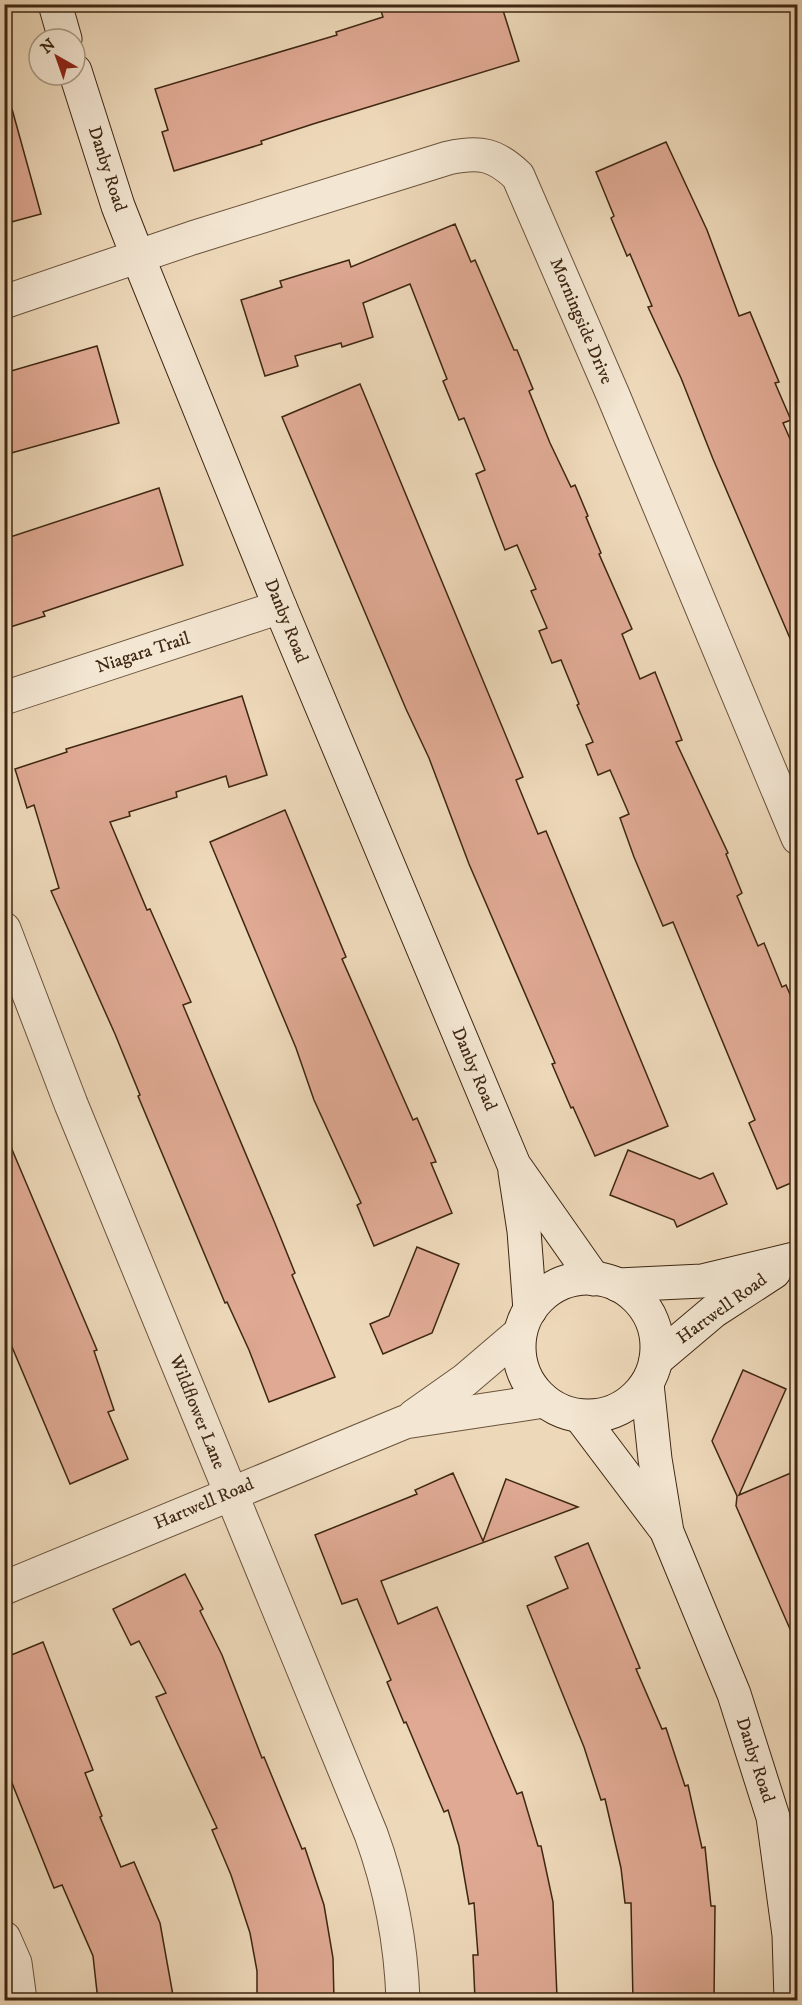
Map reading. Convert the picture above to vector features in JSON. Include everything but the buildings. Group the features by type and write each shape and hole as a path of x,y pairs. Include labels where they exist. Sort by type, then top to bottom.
{"street":[{"path":"55,4 62,27"},
{"name":"Danby Road","path":"80,87 118,206 138,257 280,608 514,1165 524,1231 525,1321"},
{"name":"Morningside Drive","path":"4,302 448,158 483,154 504,163 518,176 614,396 798,838"},
{"name":"Niagara Trail","path":"4,698 280,608"},
{"name":"Wildflower Lane","path":"4,929 71,1104 384,1872 399,1937 403,2001"},
{"name":"Danby Road","path":"514,1165 606,1282"},
{"name":"Hartwell Road","path":"606,1282 702,1281 794,1260"},
{"name":"Hartwell Road","path":"651,1372 714,1311 794,1260"},
{"path":"582,1278 606,1282 639,1300 652,1321 657,1346 651,1372 629,1403 618,1410 592,1416 567,1414 544,1401 527,1381 522,1369 519,1345 525,1321 547,1291 558,1285 582,1278"},
{"name":"Hartwell Road","path":"4,1588 405,1422 465,1380 525,1321"},
{"name":"Danby Road","path":"651,1372 655,1459 667,1532 734,1694 773,1817 789,1935 791,2001"},
{"name":"Hartwell Road","path":"405,1422 544,1401"},
{"name":"Danby Road","path":"580,1416 667,1532"},
{"path":"4,1938 15,1963 20,2001"}]}
